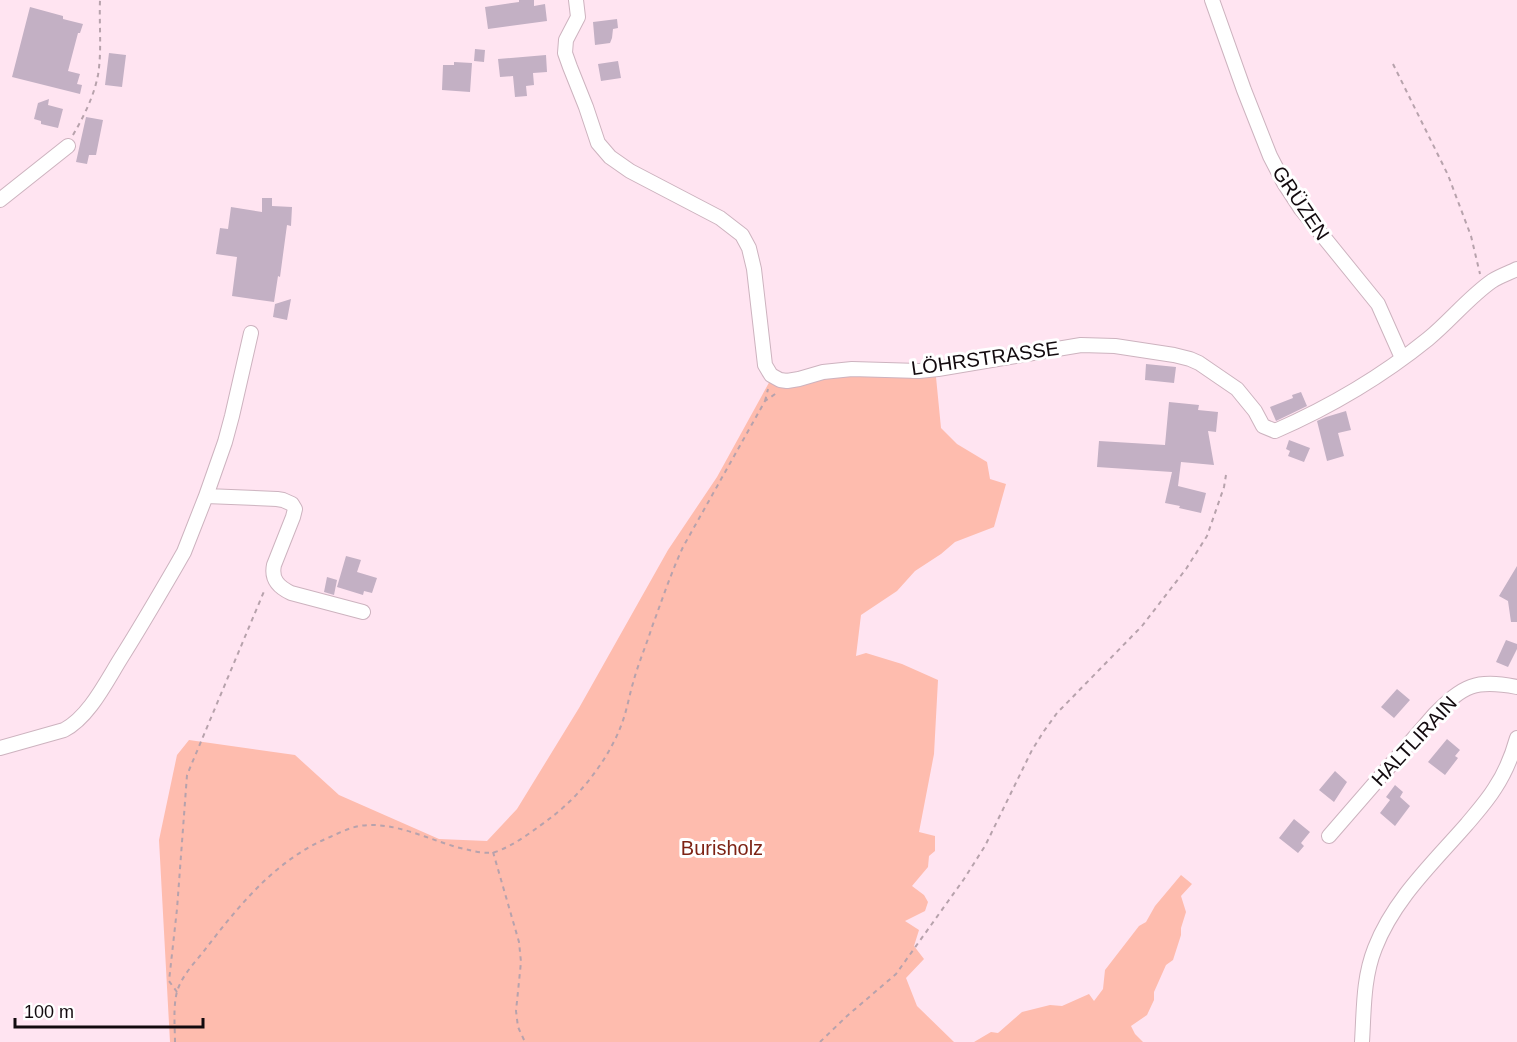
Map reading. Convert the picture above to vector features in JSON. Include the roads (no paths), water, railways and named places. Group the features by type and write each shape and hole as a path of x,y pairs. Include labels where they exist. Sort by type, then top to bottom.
{"street":[{"name":"LÖHRSTRASSE","path":"576,0 578,17 566,40 565,53 598,142 610,157 630,171 720,218 742,235 753,262 765,365 771,375 780,380 787,381 823,372 852,369 919,371 1082,345 1115,346 1174,355 1199,363 1237,389 1255,411 1263,426 1275,432 1308,417 1369,382 1428,339 1483,288 1517,269"},
{"name":"GRÜZEN","path":"1212,0 1232,59 1270,156 1284,183 1301,209 1378,304 1402,358"},
{"path":"0,200 68,146"},
{"path":"0,748 64,730 74,725 84,714 119,661 184,552 227,434 251,333"},
{"path":"206,496 277,499 292,504 293,517 273,570 275,581 286,591 363,612"},
{"name":"HALTLIRAIN","path":"1329,836 1434,715 1452,698 1464,689 1478,684 1491,683 1517,687"},
{"path":"1362,1042 1367,975 1383,929 1405,894 1495,789 1517,738"}],"park label":[{"name":"Burisholz","path":"722,848"}]}
